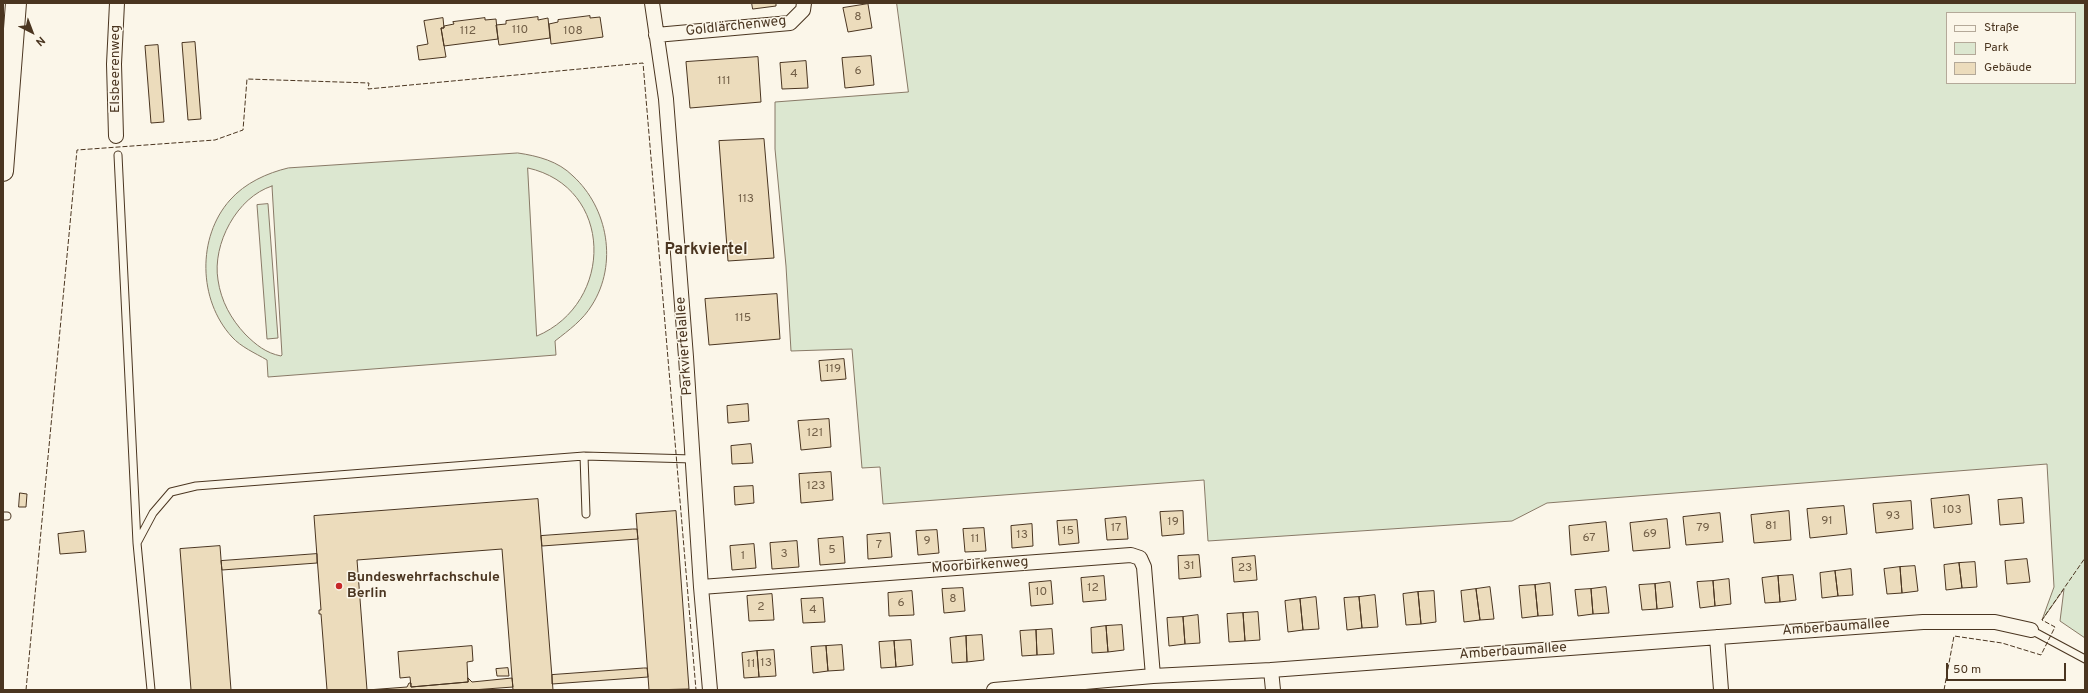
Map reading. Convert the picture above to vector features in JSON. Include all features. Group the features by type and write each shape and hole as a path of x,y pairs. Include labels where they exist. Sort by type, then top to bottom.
{"main road":[{"path":"3,170 6,104 16,3"}],"street":[{"name":"Elsbeerenweg","path":"116,136 114,64 117,3"},
{"name":"Parkviertelallee","path":"652,3 666,107 694,459 701,587 710,690"},
{"name":"Goldlärchenweg","path":"656,35 790,24 803,10 804,3"},
{"name":"Moorbirkenweg","path":"701,587 1131,555 1140,558 1144,567 1153,676"},
{"name":"Amberbaumallee","path":"994,690 1080,687 1153,676 1271,670 1923,622 1995,622 2031,630"},
{"path":"1717,637 1721,690"},
{"path":"1271,670 1273,690"}],"lane":[{"path":"118,155 137,543 151,690"},
{"path":"137,543 153,513 171,492 196,486 584,456 694,459"},
{"path":"584,456 586,514"},
{"path":"2031,630 2085,659"}],"green space":[{"path":"897,3 2085,3 2085,638 2060,621 2064,589 2042,620 2054,587 2047,464 1547,503 1512,521 1208,541 1204,480 883,504 880,467 862,468 852,349 791,351 786,266 775,149 775,102 908,92"},
{"path":"518,153 547,160 561,166 585,189 601,220 607,255 605,272 600,289 592,305 584,315 555,341 556,355 268,377 267,360 236,341 221,322 213,305 208,287 206,268 207,250 219,215 230,200 249,184 272,173 288,168","holes":["528,168 556,179 577,198 589,221 594,247 591,273 581,298 563,320 537,336","272,186 282,355 281,356 266,351 257,345 235,322 227,309 219,288 217,266 223,237 238,211 248,200 259,192"]},
{"path":"268,204 278,338 267,339 257,205"}],"building":[{"path":"752,3 776,3 776,6 753,9"},
{"path":"868,4 872,28 848,32 843,8"},
{"path":"590,16 590,18 600,17 603,37 551,44 549,24 558,22 558,20"},
{"path":"538,17 538,20 548,18 550,38 499,45 496,25 506,24 506,21"},
{"path":"443,18 444,28 441,28 446,57 419,60 417,46 428,44 424,21"},
{"path":"485,18 485,20 496,19 498,39 444,46 441,28 454,24 453,22"},
{"path":"195,42 201,119 188,120 182,43"},
{"path":"158,45 164,122 151,123 145,46"},
{"path":"871,56 874,85 845,88 842,58"},
{"path":"758,57 761,102 690,108 686,62"},
{"path":"806,61 808,88 782,89 780,63"},
{"path":"764,139 774,258 728,261 719,141"},
{"path":"777,294 780,339 709,345 705,299"},
{"path":"844,359 846,379 821,381 819,361"},
{"path":"748,404 749,421 728,423 727,406"},
{"path":"829,419 831,447 801,450 798,421"},
{"path":"751,444 753,463 732,464 731,446"},
{"path":"831,472 833,500 801,503 799,474"},
{"path":"753,486 754,503 735,505 734,487"},
{"path":"20,493 27,494 26,507 19,507"},
{"path":"1969,495 1972,524 1934,528 1931,499"},
{"path":"2022,498 2024,523 2000,525 1998,500"},
{"name":"Bundeswehrfachschule Berlin","path":"538,499 553,690 513,690 502,549 357,560 367,690 327,690 321,614 319,614 319,610 321,610 314,516"},
{"path":"1911,501 1913,529 1876,533 1873,504"},
{"path":"1844,506 1847,534 1810,538 1807,509"},
{"path":"676,511 689,689 649,690 636,514"},
{"path":"1183,511 1184,534 1162,536 1160,512"},
{"path":"1789,511 1791,540 1754,543 1751,515"},
{"path":"1720,513 1723,542 1686,545 1683,517"},
{"path":"1126,517 1128,539 1107,540 1105,519"},
{"path":"1667,519 1670,548 1633,551 1630,523"},
{"path":"1077,520 1079,543 1059,545 1057,521"},
{"path":"1606,522 1609,551 1571,555 1569,526"},
{"path":"1032,524 1033,546 1012,548 1011,526"},
{"path":"984,528 986,551 965,552 963,529"},
{"path":"637,529 638,539 542,546 541,536"},
{"path":"937,530 939,553 918,555 916,531"},
{"path":"84,531 86,552 60,554 58,534"},
{"path":"890,533 892,557 868,559 867,535"},
{"path":"843,537 845,563 820,565 818,539"},
{"path":"797,541 799,567 772,569 770,543"},
{"path":"754,544 756,568 732,570 730,546"},
{"path":"220,546 231,690 191,690 180,549"},
{"path":"317,554 317,563 222,570 221,561"},
{"path":"1199,555 1201,577 1179,579 1178,556"},
{"path":"1255,556 1257,580 1234,582 1232,558"},
{"path":"2027,559 2030,582 2007,584 2005,561"},
{"path":"1975,562 1977,587 1962,588 1959,563"},
{"path":"1959,563 1962,588 1946,590 1944,565"},
{"path":"1915,566 1918,591 1902,593 1900,567"},
{"path":"1900,567 1902,593 1887,594 1884,569"},
{"path":"1851,569 1853,595 1838,596 1835,571"},
{"path":"1835,571 1838,596 1822,598 1820,573"},
{"path":"1793,575 1796,600 1780,602 1778,576"},
{"path":"1104,576 1106,600 1083,602 1081,578"},
{"path":"1778,576 1780,602 1765,603 1762,578"},
{"path":"1729,579 1731,604 1715,606 1713,581"},
{"path":"1051,581 1053,604 1031,606 1029,583"},
{"path":"1713,581 1715,606 1700,608 1697,582"},
{"path":"1670,582 1673,607 1657,609 1655,584"},
{"path":"1550,583 1553,615 1538,616 1535,585"},
{"path":"1655,584 1657,609 1642,610 1639,585"},
{"path":"1535,585 1538,616 1522,618 1519,586"},
{"path":"1490,587 1494,619 1480,620 1476,589"},
{"path":"1606,587 1609,613 1593,614 1591,589"},
{"path":"963,588 965,611 944,613 942,589"},
{"path":"1476,589 1480,620 1464,622 1461,591"},
{"path":"1591,589 1593,614 1578,616 1575,590"},
{"path":"912,591 914,615 889,616 888,593"},
{"path":"1434,591 1436,622 1421,624 1418,592"},
{"path":"1418,592 1421,624 1406,625 1403,594"},
{"path":"772,594 774,620 749,621 747,596"},
{"path":"1375,595 1378,627 1362,628 1359,597"},
{"path":"1316,597 1319,629 1303,630 1300,599"},
{"path":"1359,597 1362,628 1347,630 1344,598"},
{"path":"823,598 825,622 803,623 801,599"},
{"path":"1300,599 1303,630 1288,632 1285,601"},
{"path":"1258,612 1260,640 1245,641 1243,613"},
{"path":"1243,613 1245,641 1229,642 1227,614"},
{"path":"1198,615 1200,643 1185,644 1183,617"},
{"path":"1183,617 1185,644 1169,646 1167,618"},
{"path":"1122,625 1124,650 1108,652 1106,626"},
{"path":"1106,626 1108,652 1092,653 1091,628"},
{"path":"1052,629 1054,654 1037,655 1036,630"},
{"path":"1036,630 1037,655 1022,656 1020,631"},
{"path":"982,635 984,660 967,662 966,636"},
{"path":"966,636 967,662 952,663 950,638"},
{"path":"911,640 913,665 896,667 894,641"},
{"path":"894,641 896,667 881,668 879,642"},
{"path":"842,645 844,670 828,671 826,646"},
{"path":"472,646 473,661 467,662 468,682 411,687 410,677 400,678 398,652"},
{"path":"826,646 828,671 813,673 811,647"},
{"path":"774,650 776,676 759,677 757,651"},
{"path":"757,651 759,677 744,678 742,653"},
{"path":"508,668 509,676 497,676 496,669"},
{"path":"647,668 648,677 552,684 552,675"},
{"path":"468,678 472,682 512,678 513,687 472,690 367,690 407,687 409,683 411,683 411,687 468,682"}],"fence":[{"path":"26,690 77,150 215,140 243,130 247,79 369,83 368,89 643,63 696,690"},
{"path":"1944,690 1954,636 2002,643 2041,655 2055,627 2042,620 2085,558"}],"place":[{"name":"Bundeswehrfachschule Berlin","path":"339,586"}],"district":[{"name":"Parkviertel","path":"706,251"}]}
